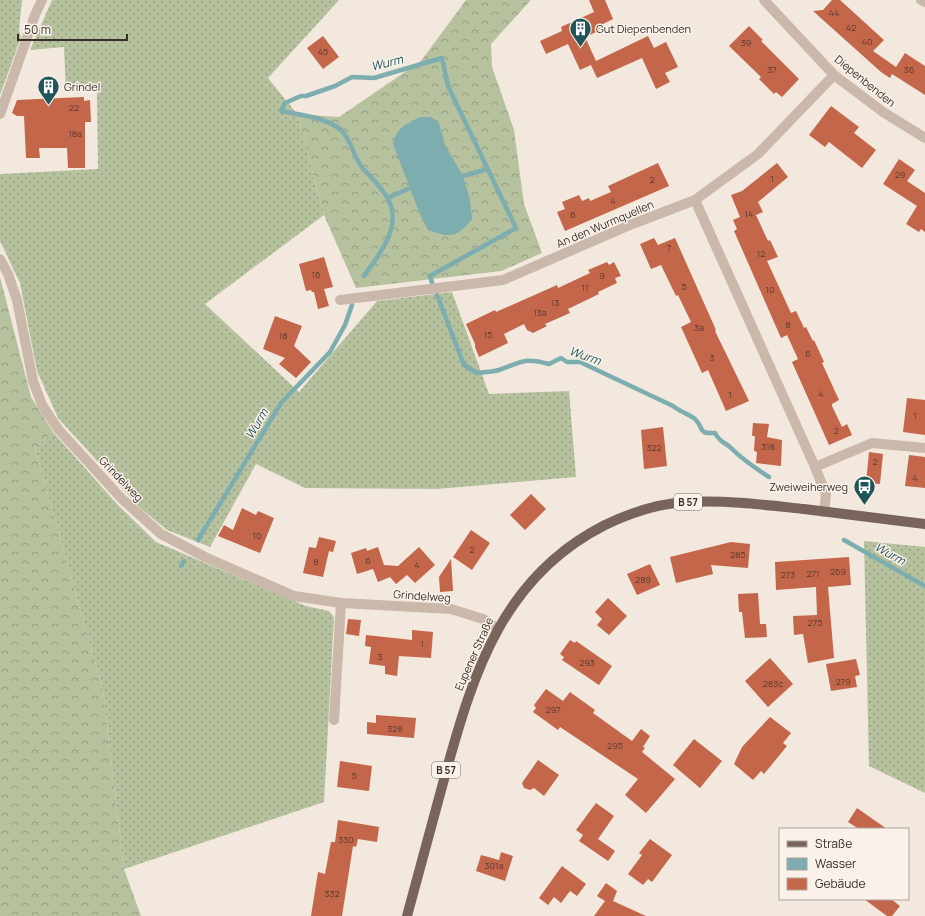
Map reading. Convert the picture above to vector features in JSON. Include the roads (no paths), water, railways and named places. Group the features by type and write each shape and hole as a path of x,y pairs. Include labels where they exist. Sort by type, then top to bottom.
{"main road":[{"name":"Eupener Straße","path":"407,916 459,723 474,679 497,628 520,594 536,575 555,557 585,535 616,520 644,510 685,502 724,501 925,524"}],"street":[{"path":"0,114 35,14 42,0"},
{"name":"Diepenbenden","path":"764,0 834,75 883,112 925,138"},
{"path":"921,0 925,2"},
{"name":"An den Wurmquellen","path":"340,300 503,280 630,225 695,200 758,154 834,75"},
{"path":"695,200 815,467 826,494 824,512"},
{"name":"Grindelweg","path":"0,259 8,274 17,300 33,382 42,405 58,429 122,499 161,534 205,557 294,596 341,603 451,609 483,619 497,628"},
{"path":"815,467 872,443 925,448"},
{"path":"334,720 341,603"}],"water":[{"path":"420,117 431,117 439,123 445,145 463,176 470,200 472,219 462,230 453,235 428,230 419,212 393,144 399,130 402,127"}],"waterway":[{"name":"Wurm","path":"364,276 382,250 391,230 393,219 392,209 388,199 379,186 361,166 348,139 336,126 305,115 281,111 285,103 301,96 306,96 335,86 352,77 374,78 442,58 448,86 516,228 430,276 433,286"},
{"path":"463,176 488,169"},
{"path":"388,198 410,188"},
{"name":"Wurm","path":"437,295 464,365 477,373 496,371 523,361 534,361 549,364 561,358 567,362 580,362 693,417 703,432 715,433 721,441 729,446 749,464 769,477"},
{"name":"Wurm","path":"198,540 281,403 330,352 345,325 352,305"},
{"name":"Wurm","path":"844,540 925,586"},
{"name":"Wurm","path":"181,566 184,561"}],"place":[{"name":"Gut Diepenbenden","path":"580,48"},
{"name":"Grindel","path":"48,106"},
{"name":"Zweiweiherweg","path":"864,506"}]}
